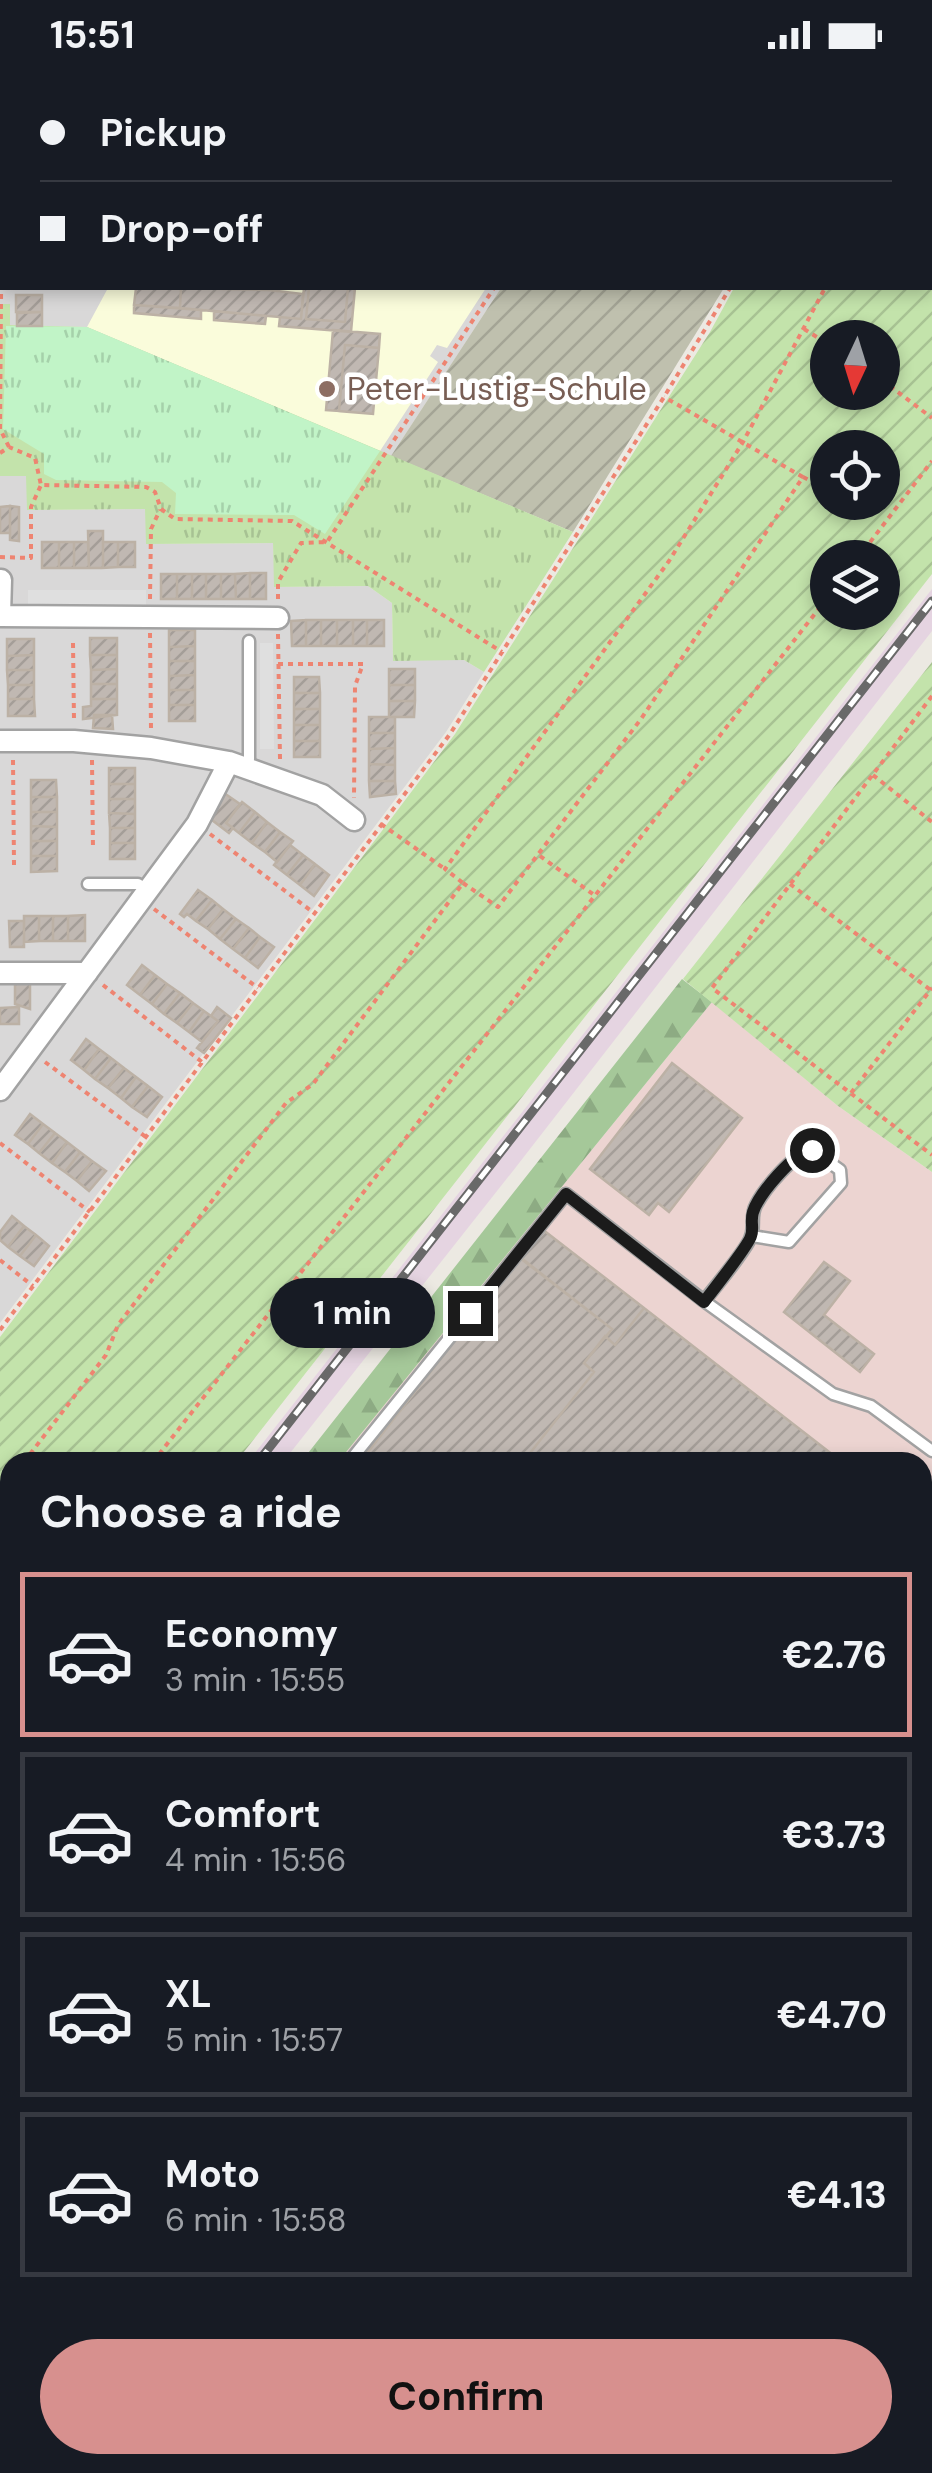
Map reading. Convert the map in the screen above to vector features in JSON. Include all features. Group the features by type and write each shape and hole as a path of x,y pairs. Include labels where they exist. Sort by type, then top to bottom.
{"street":[{"path":"0,580 0,616 278,618"},
{"path":"6,741 151,748 238,765 322,794 354,820"},
{"path":"0,1090 238,765"},
{"path":"0,974 87,973"}],"lane":[{"path":"238,765 250,759 249,641"},
{"path":"88,884 138,884 146,895"},
{"path":"704,1302 752,1236 755,1206 799,1154 812,1150 840,1170 841,1184 789,1242 752,1236"},
{"path":"358,1452 566,1194 704,1302 832,1394 871,1406 932,1451"}],"path":[{"path":"0,557 32,558 31,508 40,485 35,458 9,447 0,429 1,290"},
{"path":"327,542 493,290"},
{"path":"0,1330 450,734 729,290"},
{"path":"445,869 669,561 743,442 824,290"},
{"path":"804,329 810,333"},
{"path":"900,394 932,418"},
{"path":"664,397 810,481"},
{"path":"0,454 9,447"},
{"path":"872,540 932,462"},
{"path":"381,824 498,907 641,719 803,478"},
{"path":"40,485 146,487 155,492 161,508 175,518 292,521 502,652"},
{"path":"280,779 278,582 301,543 327,542"},
{"path":"162,1452 810,620"},
{"path":"73,644 94,850"},
{"path":"278,664 363,664 355,686 354,820"},
{"path":"932,696 712,988 932,1155"},
{"path":"6,741 14,866"},
{"path":"873,775 932,822"},
{"path":"197,824 314,912"},
{"path":"540,856 596,897"},
{"path":"32,1452 106,1355 118,1325 286,1103 313,1084 462,883"},
{"path":"790,884 931,990 850,1094"},
{"path":"146,895 258,988"},
{"path":"87,973 202,1062"},
{"path":"30,1051 146,1136"},
{"path":"0,1143 90,1212"},
{"path":"0,1260 33,1286"}],"shaded area":[{"name":"Peter-Lustig-Schule","path":"0,290 500,290 391,456 87,327 10,325 10,305 0,304"},
{"name":"Peter-Lustig-Schule","path":"107,290 485,290 447,348 437,345 430,356 438,362 380,451 87,327"},
{"path":"500,290 723,290 573,532 391,456"},
{"path":"0,476 27,476 27,510 146,509 146,544 273,543 275,587 368,586 392,603 393,660 464,660 484,672 446,732 0,1323"},
{"path":"932,589 932,631 291,1452 256,1452"},
{"path":"28,590 146,590 146,605 28,606"},
{"path":"260,643 273,643 274,749 260,749"},
{"path":"712,1002 838,1106 932,1172 932,1452 346,1452"}],"green space":[{"path":"733,290 932,290 932,574 900,615 900,540 810,540 810,630 888,630 244,1452 0,1452 0,1337 455,734"},
{"path":"0,304 10,304 10,325 87,327 573,532 484,672 464,660 393,661 392,603 368,586 274,587 273,543 146,544 145,509 27,510 26,476 0,476"},
{"path":"6,326 87,327 380,451 325,534 294,515 175,514 176,493 162,482 56,480 44,474 44,454 3,429"},
{"path":"932,662 932,1172 838,1106 683,979"},
{"path":"682,979 712,1002 346,1452 309,1452"}],"building":[{"path":"136,290 181,290 180,308 134,305"},
{"path":"181,290 303,294 301,319 180,308"},
{"path":"304,290 309,290 306,319 345,322 348,290 355,290 351,332 279,326 280,317 301,319"},
{"path":"309,290 348,290 345,322 306,319"},
{"path":"16,295 42,295 42,312 16,312"},
{"path":"134,305 201,310 201,319 134,313"},
{"path":"214,311 266,316 265,324 214,320"},
{"path":"42,312 42,326 17,326 17,313"},
{"path":"333,330 380,334 379,348 345,345 339,411 326,410"},
{"path":"345,345 379,348 373,414 339,411"},
{"path":"10,506 19,507 19,541 10,540"},
{"path":"10,506 10,533 0,533 0,507"},
{"path":"88,531 103,531 103,568 89,568"},
{"path":"42,542 59,542 59,568 42,568"},
{"path":"59,542 74,542 74,568 59,568"},
{"path":"74,542 88,542 89,568 74,568"},
{"path":"103,542 118,542 118,567 103,568"},
{"path":"118,542 135,542 135,567 118,567"},
{"path":"250,573 250,599 236,599 235,574"},
{"path":"250,573 266,573 266,599 250,599"},
{"path":"161,574 177,574 177,599 161,599"},
{"path":"177,574 192,574 192,599 177,599"},
{"path":"192,574 206,574 206,599 192,599"},
{"path":"206,574 221,574 221,599 206,599"},
{"path":"221,574 235,574 236,599 221,599"},
{"path":"306,620 321,620 321,646 306,646"},
{"path":"306,620 306,646 292,646 291,621"},
{"path":"321,620 337,620 337,646 321,646"},
{"path":"337,620 353,620 353,646 337,646"},
{"path":"353,620 367,620 367,646 353,646"},
{"path":"367,620 384,620 384,646 367,646"},
{"path":"169,630 195,630 195,646 169,647"},
{"path":"90,638 117,638 117,655 90,655"},
{"path":"7,639 34,639 34,655 7,656"},
{"path":"195,646 195,661 169,661 169,647"},
{"path":"34,655 34,670 7,670 7,656"},
{"path":"90,655 117,655 117,669 91,670"},
{"path":"169,661 195,661 195,675 169,676"},
{"path":"117,669 117,684 91,684 91,670"},
{"path":"389,669 415,669 415,685 389,685"},
{"path":"7,670 34,670 34,685 8,685"},
{"path":"195,675 195,690 169,690 169,676"},
{"path":"294,677 319,677 320,693 294,693"},
{"path":"91,684 117,684 117,699 91,699"},
{"path":"8,685 34,685 34,699 8,699"},
{"path":"389,685 415,685 415,701 389,701"},
{"path":"169,690 195,690 195,705 169,705"},
{"path":"294,693 320,693 320,709 294,709"},
{"path":"8,699 34,699 35,716 8,716"},
{"path":"91,699 117,699 117,715 83,719 83,707 91,706"},
{"path":"389,701 415,701 414,717 389,717"},
{"path":"169,705 195,705 195,721 169,721"},
{"path":"294,709 320,709 320,725 294,725"},
{"path":"94,715 112,715 113,729 93,728"},
{"path":"369,717 395,717 395,733 369,733"},
{"path":"294,725 320,725 320,741 294,741"},
{"path":"369,733 395,733 395,748 369,749"},
{"path":"294,741 320,741 320,757 294,757"},
{"path":"395,748 395,765 369,764 369,749"},
{"path":"369,764 395,765 395,781 369,781"},
{"path":"109,768 135,768 135,784 109,784"},
{"path":"31,780 56,780 57,797 31,797"},
{"path":"369,781 395,781 396,794 370,797"},
{"path":"109,784 135,784 135,799 109,799"},
{"path":"224,793 240,804 226,823 233,828 229,833 212,820"},
{"path":"31,797 57,797 57,812 31,812"},
{"path":"109,799 135,799 135,814 109,813"},
{"path":"242,802 255,812 239,833 226,823"},
{"path":"31,812 57,812 57,827 31,826"},
{"path":"255,812 267,822 252,843 239,833"},
{"path":"109,813 135,814 135,828 110,828"},
{"path":"267,822 280,832 265,852 252,843"},
{"path":"31,826 57,827 57,841 31,841"},
{"path":"110,828 135,828 135,843 110,843"},
{"path":"280,832 293,841 277,862 265,852"},
{"path":"31,841 57,841 57,856 31,856"},
{"path":"110,843 135,843 135,859 110,859"},
{"path":"290,845 303,855 287,875 274,865"},
{"path":"303,855 315,864 300,885 287,875"},
{"path":"31,856 57,856 57,871 31,872"},
{"path":"315,864 329,875 314,896 300,885"},
{"path":"198,890 212,900 196,921 180,914"},
{"path":"212,900 223,909 208,929 196,921"},
{"path":"223,909 236,919 220,939 208,929"},
{"path":"85,915 85,941 68,941 68,916"},
{"path":"24,916 39,916 39,941 24,942"},
{"path":"39,916 53,916 53,941 39,941"},
{"path":"53,916 68,916 68,941 53,941"},
{"path":"236,919 249,928 233,949 220,939"},
{"path":"9,921 24,921 24,947 10,947"},
{"path":"249,928 260,937 245,958 233,949"},
{"path":"260,937 274,947 258,968 245,958"},
{"path":"142,965 155,975 140,995 127,985"},
{"path":"155,975 167,984 152,1004 140,995"},
{"path":"15,979 30,979 30,1009 15,1004"},
{"path":"167,984 180,993 164,1014 152,1004"},
{"path":"180,993 193,1003 177,1023 164,1014"},
{"path":"193,1003 204,1011 189,1032 177,1023"},
{"path":"19,1007 19,1024 0,1024 0,1008"},
{"path":"217,1007 231,1018 204,1053 197,1048 218,1021 211,1016"},
{"path":"204,1011 218,1021 202,1042 189,1032"},
{"path":"86,1039 99,1049 84,1070 71,1060"},
{"path":"99,1049 111,1058 95,1079 84,1070"},
{"path":"111,1058 124,1068 108,1088 95,1079"},
{"path":"672,1063 742,1118 669,1212 658,1203 649,1215 590,1169"},
{"path":"124,1068 136,1077 121,1098 108,1088"},
{"path":"136,1077 148,1086 132,1107 121,1098"},
{"path":"148,1086 162,1097 147,1117 132,1107"},
{"path":"30,1114 43,1124 28,1144 15,1135"},
{"path":"43,1124 55,1133 39,1153 28,1144"},
{"path":"55,1133 67,1142 52,1163 39,1153"},
{"path":"67,1142 80,1152 65,1172 52,1163"},
{"path":"80,1152 92,1161 77,1181 65,1172"},
{"path":"92,1161 106,1171 89,1191 77,1181"},
{"path":"12,1216 24,1226 8,1247 0,1240 0,1232"},
{"path":"24,1226 36,1235 20,1256 8,1247"},
{"path":"542,1229 644,1308 615,1345 606,1337 612,1329 520,1257"},
{"path":"36,1235 49,1246 34,1266 20,1256"},
{"path":"520,1258 612,1329 584,1363 594,1372 531,1452 368,1452"},
{"path":"824,1262 850,1281 824,1315 874,1354 860,1372 784,1312"},
{"path":"644,1308 829,1452 531,1452 594,1372 584,1363 605,1336 615,1345"}],"railway":[{"path":"266,1452 932,601"}],"place":[{"name":"Peter-Lustig-Schule","path":"327,389"}],"route":[{"path":"470,1313 566,1194 704,1302 752,1236 755,1206 790,1162 805,1150 812,1150"}]}
